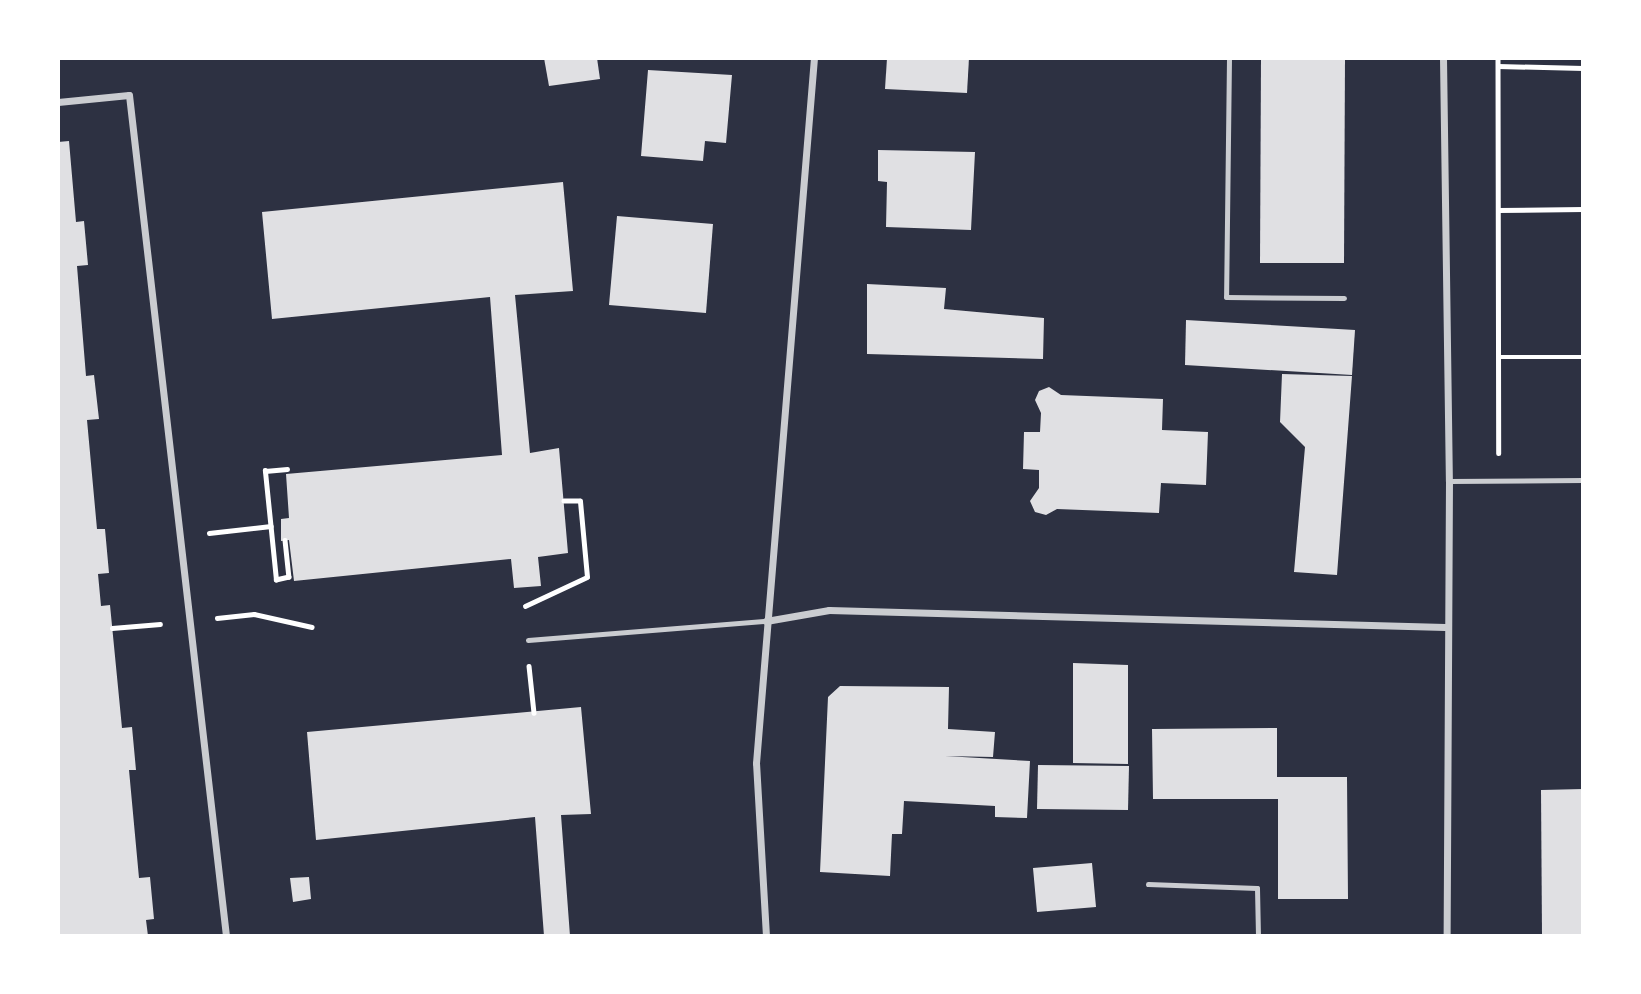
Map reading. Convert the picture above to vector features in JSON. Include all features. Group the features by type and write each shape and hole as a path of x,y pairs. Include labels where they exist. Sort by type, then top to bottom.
{"street":[{"path":"766,936 756,763 814,58"},
{"path":"1443,58 1449,481 1445,627 1447,936"},
{"path":"58,102 128,95 226,936"},
{"path":"766,621 829,610 1445,627"}],"lane":[{"path":"1229,58 1226,297 1344,298"},
{"path":"1449,481 1583,480"},
{"path":"528,640 766,621"},
{"path":"1148,884 1257,888 1258,936"}],"path":[{"path":"1498,58 1499,454"},
{"path":"1498,66 1583,68"},
{"path":"1498,209 1583,209"},
{"path":"1499,357 1583,357"},
{"path":"285,540 289,577 276,580 265,471 287,469"},
{"path":"525,606 587,577 580,501 564,501"},
{"path":"181,536 271,526"},
{"path":"254,614 312,627"},
{"path":"529,666 534,713"}],"building":[{"path":"544,58 597,58 600,79 549,86"},
{"path":"887,58 969,58 967,93 885,89"},
{"path":"1261,58 1345,58 1344,263 1260,263"},
{"path":"648,70 732,75 726,143 705,141 703,161 641,156"},
{"path":"69,141 76,222 84,221 88,265 77,266 86,376 94,375 99,419 87,420 97,529 105,529 109,573 98,574 101,606 110,605 122,728 132,727 136,770 129,770 139,878 150,877 154,919 146,920 148,936 58,936 58,142"},
{"path":"878,150 975,152 971,230 886,227 887,182 878,181"},
{"path":"563,182 573,291 515,295 530,453 559,448 568,553 538,557 541,586 514,588 511,559 294,581 289,540 281,541 281,519 289,518 286,474 502,455 490,297 272,319 262,212"},
{"path":"617,216 713,224 706,313 609,305"},
{"path":"867,284 946,288 944,309 1044,318 1043,359 867,354"},
{"path":"1186,320 1355,330 1352,375 1185,365"},
{"path":"1282,374 1352,376 1337,575 1294,572 1305,447 1280,422"},
{"path":"1049,387 1061,395 1163,399 1162,430 1208,432 1206,485 1161,483 1159,513 1057,509 1046,515 1035,512 1030,501 1039,488 1039,470 1023,469 1024,432 1040,432 1041,413 1035,400 1039,391"},
{"path":"1073,663 1128,665 1128,764 1073,763"},
{"path":"840,686 949,687 948,729 995,732 993,757 945,756 1030,761 1027,818 995,817 995,806 904,801 902,834 892,834 890,876 820,872 828,697"},
{"path":"581,707 591,814 561,815 570,936 544,936 535,817 316,840 307,732"},
{"path":"1277,728 1277,777 1347,777 1348,899 1278,899 1278,799 1153,799 1152,729"},
{"path":"1038,765 1129,766 1128,810 1037,809"},
{"path":"1583,789 1583,936 1542,936 1541,790"},
{"path":"1092,863 1096,907 1037,912 1033,868"},
{"path":"309,877 311,899 293,902 290,878"}]}
